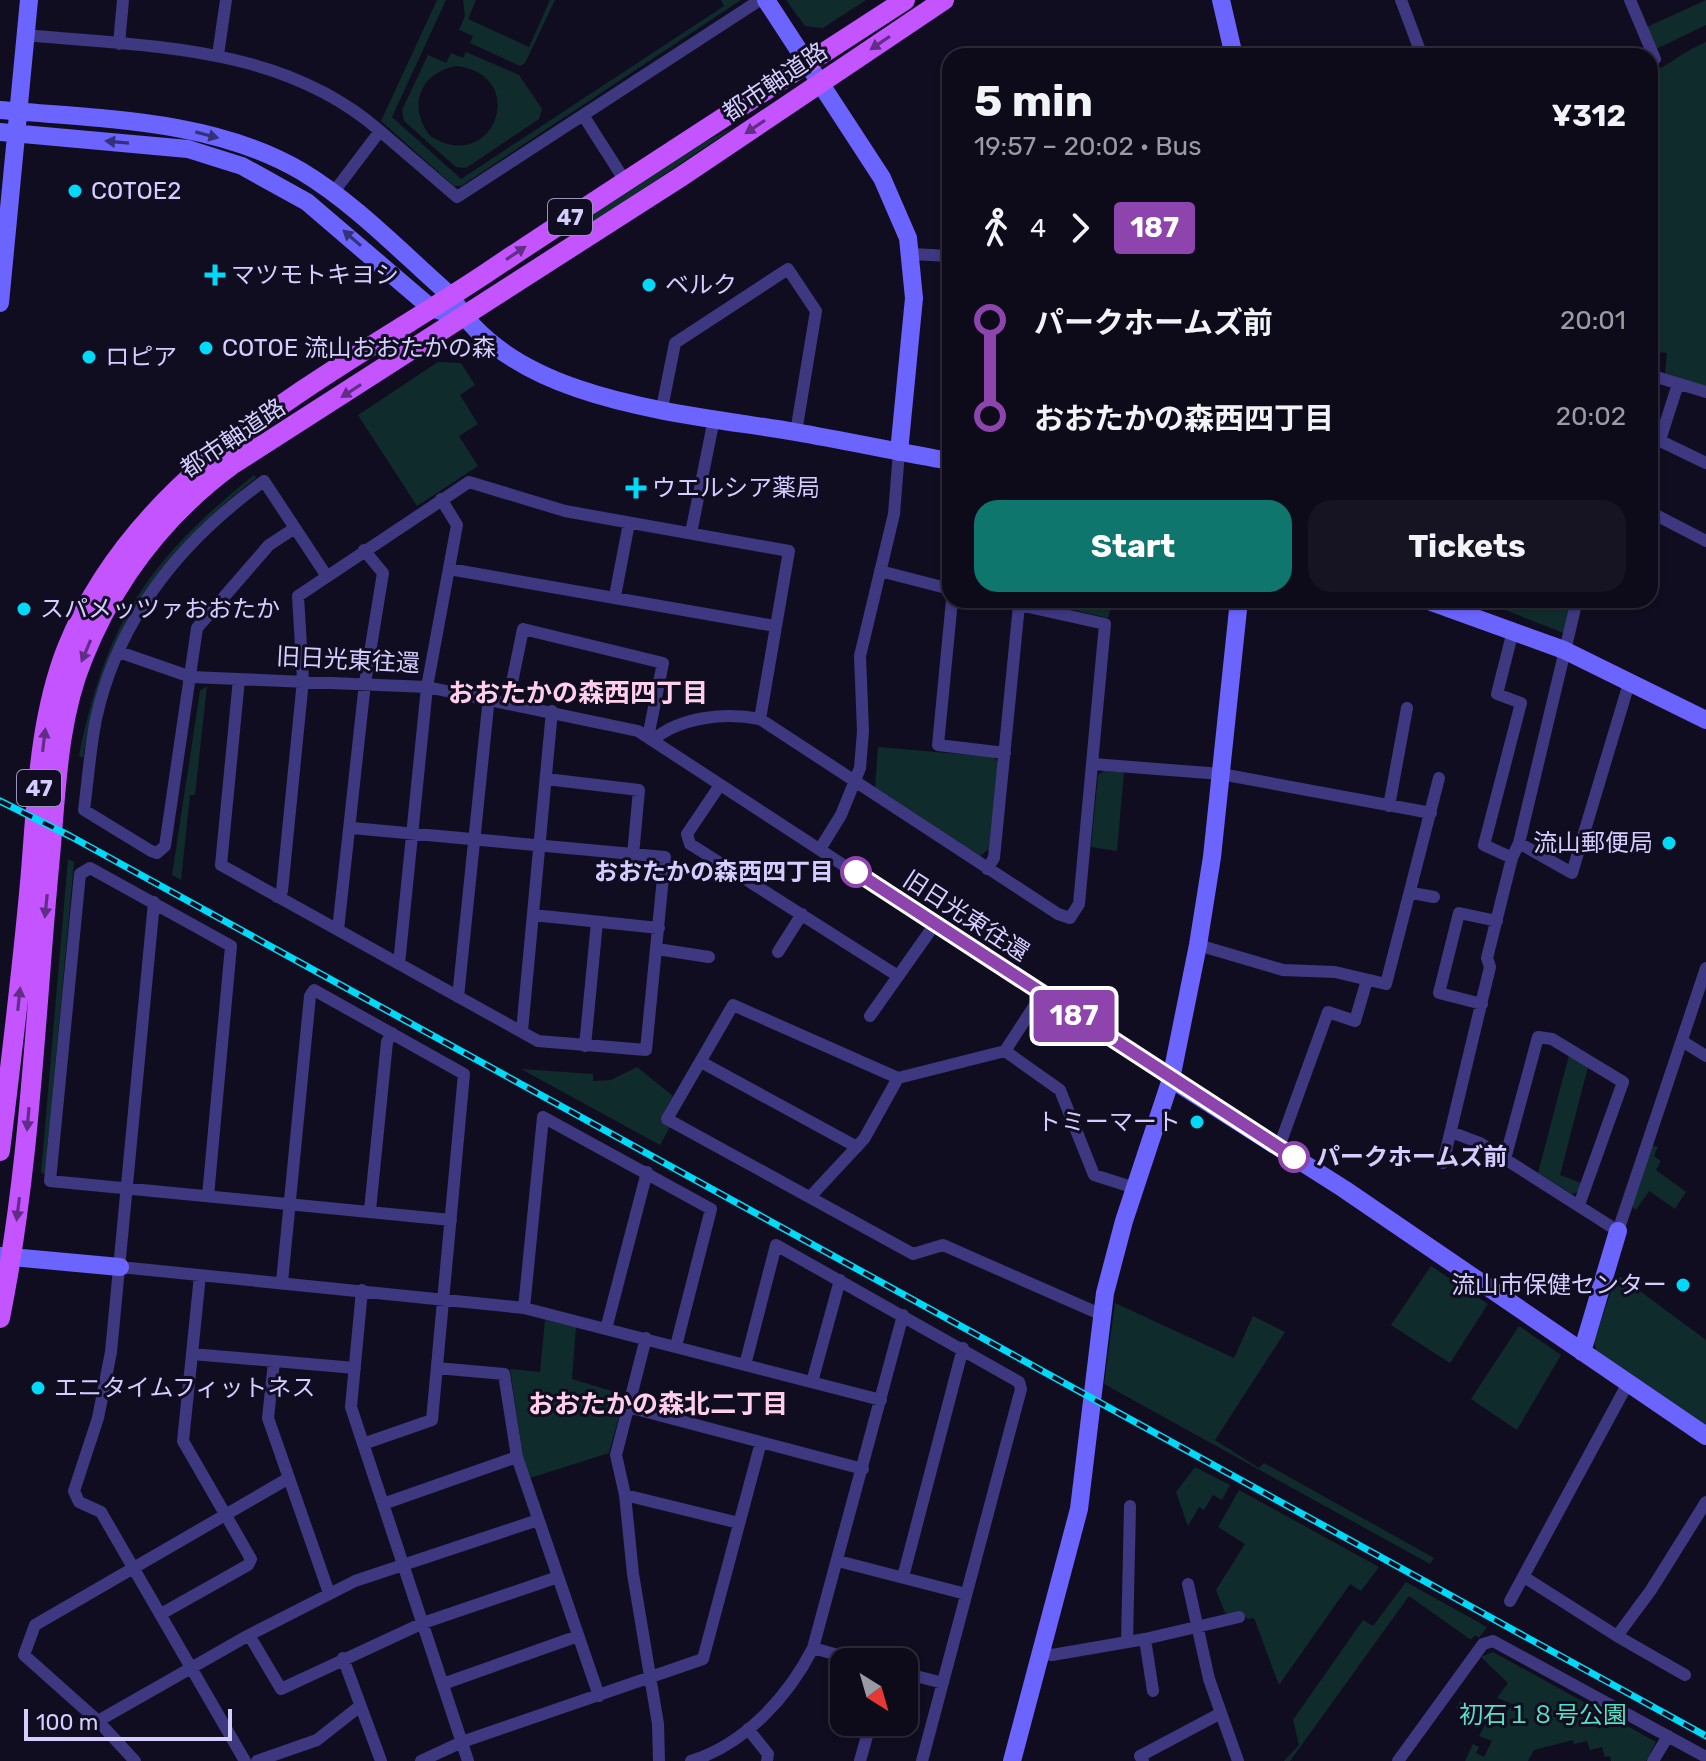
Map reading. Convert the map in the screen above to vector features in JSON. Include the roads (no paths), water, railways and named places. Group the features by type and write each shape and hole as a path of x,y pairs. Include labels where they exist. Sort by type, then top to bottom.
{"main road":[{"name":"都市軸道路","path":"0,1151 19,1000 44,735 60,668 90,599 142,523 195,471 301,394 905,0"},
{"name":"都市軸道路","path":"0,1318 6,1257 28,1120 64,729 82,659 103,614 154,536 212,479 463,318 944,0"}],"street":[{"path":"0,292 9,111 26,35 29,0"},
{"path":"119,44 123,0"},
{"path":"218,55 226,0"},
{"path":"26,35 218,55 270,67 316,86 346,103 457,197 763,0 892,196 911,254 914,298 894,514 860,656 863,751 855,782 841,815 820,849"},
{"path":"1221,0 1232,48"},
{"path":"1401,0 1419,48"},
{"path":"1630,0 1650,48"},
{"path":"9,111 128,122 209,135 278,159 333,193 451,296 463,318 501,350 555,380 596,395 942,460"},
{"path":"583,115 625,181"},
{"path":"333,193 380,131"},
{"path":"8,132 188,149 242,166 287,188 317,209 431,308 463,318"},
{"path":"911,254 942,256"},
{"path":"662,408 675,343 788,269 816,311 796,432"},
{"path":"1658,378 1706,392"},
{"path":"1658,431 1678,384"},
{"path":"691,533 714,419"},
{"path":"1658,439 1706,463"},
{"path":"295,528 269,545 197,628 165,846 157,853 84,810 96,719 119,652 150,592 178,555 216,517 264,481 295,528 326,575"},
{"path":"277,897 282,891 303,680 298,596 469,482 565,511 789,551 760,719"},
{"path":"399,964 415,836 427,687 457,525 441,499"},
{"path":"1658,516 1706,541"},
{"path":"615,596 629,523"},
{"path":"338,930 352,828 365,683 383,573 364,550"},
{"path":"449,569 775,626"},
{"path":"880,571 942,587"},
{"path":"951,608 938,745 1005,753"},
{"path":"987,869 994,858 1019,608"},
{"path":"650,739 669,727 735,714 760,719 1064,917 1077,912 1105,624 1033,608"},
{"path":"1012,1761 1081,1498 1100,1314 1114,1255 1171,1079 1198,945 1221,774 1238,608"},
{"path":"1448,608 1564,650 1706,720"},
{"path":"1443,1163 1490,967 1487,958 1512,858 1519,843 1575,608"},
{"path":"508,702 523,629 663,663 650,739"},
{"path":"1512,858 1484,845 1521,703 1497,694 1513,631"},
{"name":"旧日光東往還","path":"119,652 191,677 427,687 489,697 650,739 1279,1147 1706,1436"},
{"path":"239,679 221,865 538,1041 646,1050 665,857 540,849 352,828"},
{"path":"1519,843 1572,873 1630,680"},
{"path":"458,997 477,841 489,697"},
{"path":"1389,806 1407,708"},
{"path":"522,1031 552,711"},
{"path":"1093,764 1221,774 1431,813"},
{"path":"1198,945 1283,970 1335,972 1386,984 1412,893 1439,778"},
{"path":"546,779 639,790 633,855"},
{"path":"720,785 687,834 690,844 898,976"},
{"path":"208,1196 231,946 90,868 80,874 50,1181 451,1220"},
{"path":"1412,893 1434,897"},
{"path":"154,902 111,1352 98,1418 74,1491 79,1502 101,1512 245,1761"},
{"path":"1482,1004 1439,993 1459,913 1497,921"},
{"path":"778,952 802,914"},
{"path":"533,915 659,928"},
{"path":"585,1046 597,922"},
{"path":"870,1016 935,924"},
{"path":"657,949 709,957"},
{"path":"1582,1352 1618,1231 1706,968"},
{"path":"1279,1147 1328,1012 1355,1021 1367,980"},
{"path":"282,1282 310,996 314,990 464,1074 432,1420 363,1444"},
{"path":"1042,994 1005,1051 898,1078 733,1005 667,1119 913,1254 943,1245 1100,1314"},
{"path":"370,1210 387,1042 392,1033"},
{"path":"1505,1159 1538,1037 1552,1039 1623,1082 1579,1205"},
{"path":"1682,1041 1706,1056"},
{"path":"1005,1051 1060,1090 1094,1175 1135,1188"},
{"path":"701,1062 857,1147"},
{"path":"810,1197 857,1147 898,1078"},
{"path":"524,1308 543,1117 711,1209 676,1346"},
{"path":"1451,1132 1480,1143 1618,1231"},
{"path":"606,1329 647,1172"},
{"path":"745,1365 776,1245 1017,1378 1021,1389 922,1761"},
{"path":"6,1257 524,1308 881,1400"},
{"path":"161,1614 248,1565 251,1559 183,1441 200,1275"},
{"path":"812,1382 840,1280"},
{"path":"362,1290 351,1407 468,1761"},
{"path":"691,1761 715,1752 748,1729 793,1682 813,1648 903,1315"},
{"path":"646,1338 616,1455 625,1495 658,1724 659,1761"},
{"path":"903,1577 963,1348"},
{"path":"192,1354 355,1368"},
{"path":"274,1362 268,1418 329,1593"},
{"path":"437,1368 504,1374 517,1457 599,1696"},
{"path":"1510,1601 1628,1383"},
{"path":"628,1407 863,1469"},
{"path":"421,1761 462,1742 703,1659 761,1442"},
{"path":"383,1504 517,1457"},
{"path":"135,1761 98,1721 24,1655 35,1625 226,1511 289,1478"},
{"path":"625,1495 739,1523"},
{"path":"1617,1636 1651,1590 1706,1502"},
{"path":"1127,1642 1130,1506"},
{"path":"98,1721 329,1593 538,1520"},
{"path":"838,1561 966,1594"},
{"path":"249,1635 281,1689 423,1623 558,1577"},
{"path":"1524,1577 1685,1675"},
{"path":"1188,1584 1196,1626 1238,1761"},
{"path":"1041,1653 1052,1655 1145,1639 1239,1617"},
{"path":"443,1684 578,1636"},
{"path":"1145,1639 1153,1691"},
{"path":"1398,1761 1486,1642 1493,1641 1706,1757"},
{"path":"813,1648 830,1653"},
{"path":"343,1658 381,1761"},
{"path":"918,1677 943,1683"},
{"path":"257,1761 317,1740 360,1706"},
{"path":"1143,1761 1140,1756 1221,1713"},
{"path":"748,1729 768,1754 767,1761"},
{"path":"860,1761 867,1736"},
{"path":"1653,1761 1668,1736"}],"railway":[{"path":"0,801 70,836 1706,1736"}],"place":[{"name":"COTOE2","path":"75,191"},
{"name":"マツモトキヨシ","path":"215,275"},
{"name":"ベルク","path":"649,285"},
{"name":"COTOE 流山おおたかの森","path":"206,348"},
{"name":"ロピア","path":"89,357"},
{"name":"ウエルシア薬局","path":"636,488"},
{"name":"スパメッツァおおたか","path":"24,609"},
{"name":"流山郵便局","path":"1669,843"},
{"name":"おおたかの森西四丁目","path":"856,872"},
{"name":"トミーマート","path":"1197,1122"},
{"name":"パークホームズ前","path":"1294,1157"},
{"name":"流山市保健センター","path":"1683,1285"},
{"name":"エニタイムフィットネス","path":"38,1388"}],"district":[{"name":"おおたかの森西四丁目","path":"578,693"},
{"name":"おおたかの森北二丁目","path":"658,1404"}],"park label":[{"name":"初石１８号公園","path":"1543,1715"}]}
